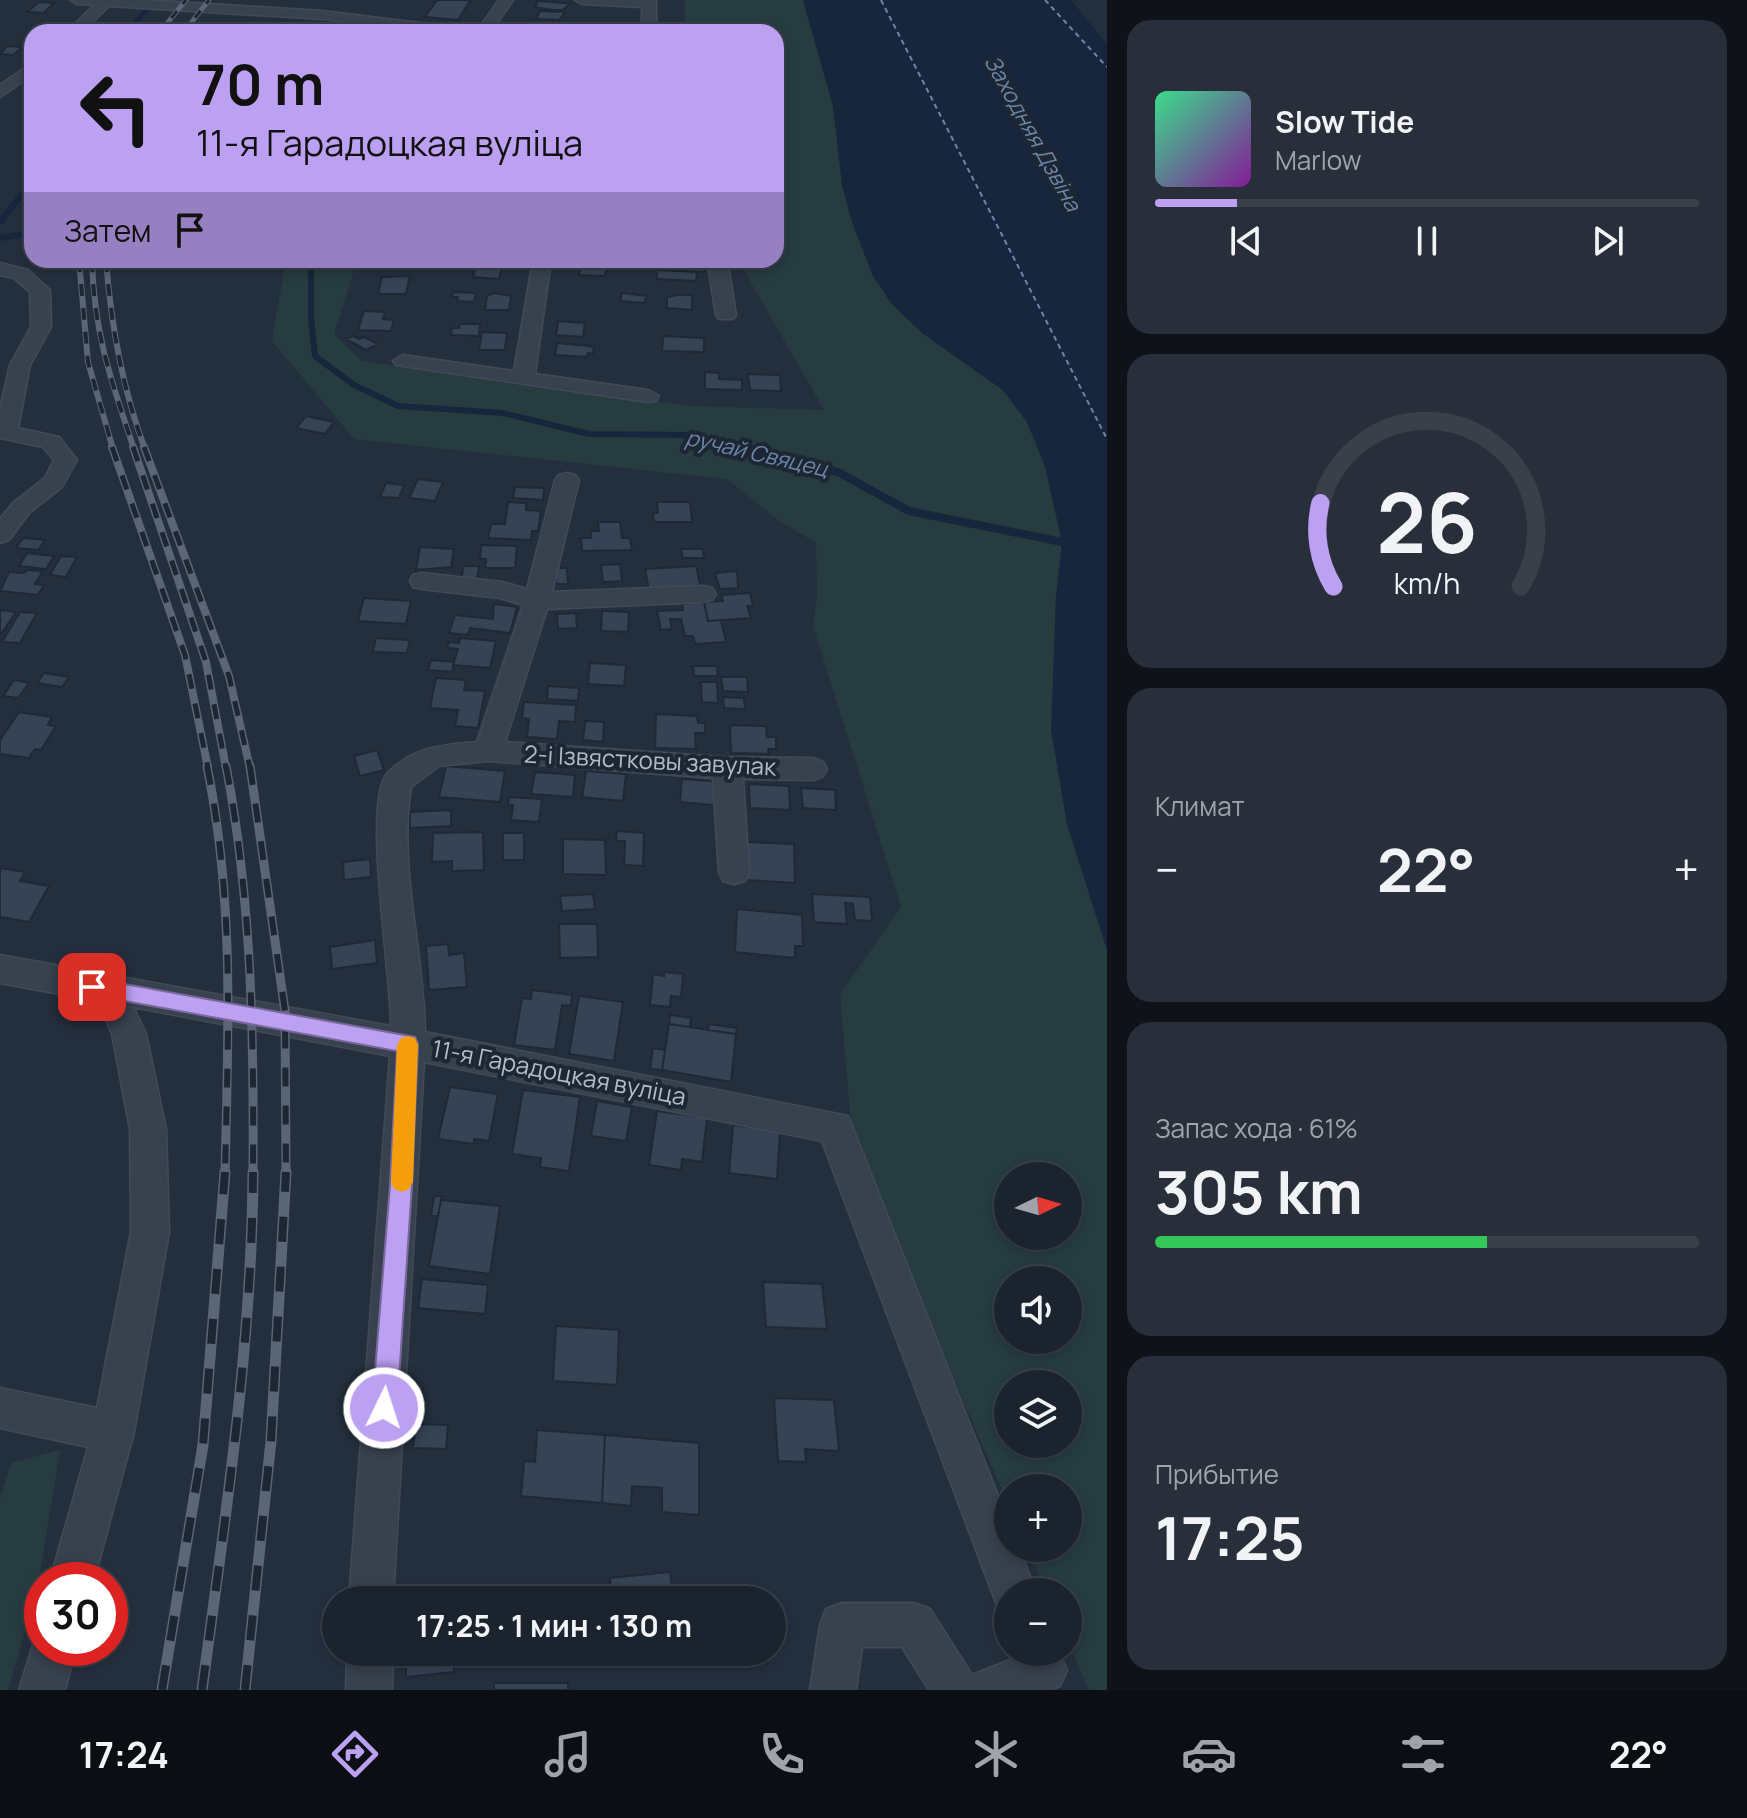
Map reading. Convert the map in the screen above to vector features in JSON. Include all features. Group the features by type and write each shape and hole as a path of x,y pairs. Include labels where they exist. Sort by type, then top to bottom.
{"street":[{"path":"77,0 375,24"},
{"path":"315,19 329,0"},
{"path":"490,24 506,0"},
{"path":"582,0 649,2 649,24"},
{"path":"82,24 105,2"},
{"path":"0,92 24,74"},
{"path":"524,376 541,268"},
{"path":"717,268 726,315"},
{"path":"0,269 21,274 40,290 41,327 10,363 3,431 51,442 66,460 54,482 21,508 0,535"},
{"path":"403,361 648,396"},
{"path":"488,751 537,601 567,480"},
{"path":"422,581 502,590 537,601 703,594"},
{"name":"2-і Ізвястковы завулак","path":"372,1586 408,1044 408,1002 390,823 397,782 432,756 488,751 722,768 813,769"},
{"path":"722,768 729,780 734,872"},
{"name":"11-я Гарадоцкая вуліца","path":"0,969 835,1127 1009,1578"},
{"path":"77,1562 113,1432 150,1232 148,1129 129,1034 109,991"},
{"path":"0,1408 113,1432"},
{"path":"833,1690 842,1625 914,1625 955,1690"},
{"path":"42,1690 48,1666"},
{"path":"369,1690 370,1666"},
{"path":"989,1690 1044,1675"}],"green space":[{"path":"685,0 803,0 833,106 842,185 852,222 873,276 922,333 1003,390 1027,422 1045,466 1062,542 1056,596 1055,656 1067,824 1107,950 1107,1690 1089,1690 1078,1666 1082,1666 1082,1578 1040,1578 1033,1562 1082,1562 1082,1474 995,1474 853,1148 840,994 901,907 813,626 817,597 816,543 778,520 727,479 354,439 272,341 285,268 355,268 334,334 362,361 692,406 824,410 743,268 784,268 784,24 685,24"},
{"path":"60,1450 42,1562 24,1562 24,1634 8,1690 0,1690 0,1498 11,1463"}],"water":[{"name":"Заходняя Дзвіна","path":"803,0 1071,0 1107,44 1107,950 1067,824 1051,730 1056,596 1062,542 1045,466 1027,422 1003,390 922,333 891,303 873,276 852,222 842,185 833,106"}],"building":[{"path":"437,0 475,0 470,1 458,20 425,17"},
{"path":"538,1 570,4 563,10 552,10 535,7"},
{"path":"39,2 54,3 44,13 27,12"},
{"path":"540,11 565,12 559,20 536,19"},
{"path":"7,46 23,47 13,55 0,54"},
{"path":"475,268 502,268 499,279 473,277"},
{"path":"580,268 607,268 605,276 579,275"},
{"path":"704,268 704,272 657,270"},
{"path":"657,270 697,272 696,281 657,279"},
{"path":"410,276 406,294 378,294 382,277"},
{"path":"453,292 476,293 474,302 457,301 458,297 452,297"},
{"path":"494,293 511,296 509,310 485,310 487,296"},
{"path":"622,293 647,296 644,303 620,301"},
{"path":"692,295 692,310 667,308 667,297"},
{"path":"364,311 385,312 383,319 394,320 391,331 358,330"},
{"path":"558,321 585,323 583,337 556,335"},
{"path":"460,324 480,324 479,336 451,335 452,328 459,328"},
{"path":"482,332 507,333 505,350 479,350"},
{"path":"353,336 359,339 364,337 378,344 366,350 346,339"},
{"path":"663,336 704,338 704,352 662,351"},
{"path":"557,343 590,346 594,348 593,354 588,353 587,357 555,355"},
{"path":"705,372 719,373 719,379 742,380 742,390 705,389"},
{"path":"748,374 780,375 781,391 750,390"},
{"path":"306,416 334,422 325,434 296,428"},
{"path":"418,479 443,482 435,501 409,498"},
{"path":"386,483 404,485 399,498 380,497"},
{"path":"515,487 544,488 543,500 513,498"},
{"path":"508,502 526,503 526,510 541,511 538,531 532,531 531,540 488,538 491,524 505,524"},
{"path":"657,502 690,502 692,522 654,522 653,513 658,513"},
{"path":"598,522 620,522 622,538 630,538 632,550 582,551 581,538 591,538 591,531 599,531"},
{"path":"23,538 45,540 38,550 16,548"},
{"path":"481,545 517,546 515,568 485,568 486,559 480,559"},
{"path":"420,547 454,549 451,567 416,570"},
{"path":"681,549 703,549 704,558 683,558"},
{"path":"27,553 54,556 46,569 19,566"},
{"path":"61,556 77,557 66,577 50,575"},
{"path":"620,564 622,581 603,582 601,565"},
{"path":"464,566 479,566 477,579 461,579"},
{"path":"696,566 701,589 649,591 645,569"},
{"path":"555,568 567,568 568,584 556,584"},
{"path":"27,570 43,571 35,584 44,585 38,595 0,591 9,572 24,573"},
{"path":"737,571 738,588 720,589 715,573"},
{"path":"750,593 753,606 747,606 751,618 708,621 704,602 723,601 721,595"},
{"path":"364,598 411,601 406,624 358,621"},
{"path":"704,602 708,621 721,620 726,642 695,644 693,636 685,636 681,619 670,619 672,629 661,630 657,611 683,610 682,604"},
{"path":"494,604 517,607 510,633 470,628 468,635 449,633 455,615 493,619"},
{"path":"0,610 16,612 1,634 0,634"},
{"path":"602,611 629,612 628,632 601,631"},
{"path":"20,612 37,613 20,643 2,642"},
{"path":"576,613 577,628 558,629 557,614"},
{"path":"376,638 410,640 407,653 373,652"},
{"path":"460,638 496,641 490,668 453,665 458,649 447,648 449,642 459,643"},
{"path":"431,660 454,662 452,672 428,670"},
{"path":"590,663 626,665 624,686 588,684"},
{"path":"693,666 717,666 718,676 694,676"},
{"path":"44,673 69,677 62,687 37,683"},
{"path":"721,677 747,677 748,692 723,691"},
{"path":"436,678 466,680 464,690 485,691 478,728 455,726 458,710 430,708"},
{"path":"14,680 29,683 18,698 3,696"},
{"path":"701,682 717,682 718,703 702,702"},
{"path":"548,686 579,688 578,701 547,699"},
{"path":"723,697 744,698 745,709 724,708"},
{"path":"524,702 576,705 575,722 559,721 557,739 527,737 529,719 522,718"},
{"path":"19,712 52,717 48,725 56,726 41,750 35,749 29,758 0,754 0,740"},
{"path":"656,714 697,716 698,723 705,723 705,733 695,733 696,749 655,748"},
{"path":"585,721 604,722 603,742 583,740"},
{"path":"730,725 766,726 767,737 776,737 776,749 768,749 769,754 731,753"},
{"path":"377,750 384,770 360,776 354,756"},
{"path":"446,766 505,771 500,802 439,797"},
{"path":"586,771 626,774 623,801 582,797"},
{"path":"535,772 575,775 573,797 531,794"},
{"path":"682,779 724,782 723,806 680,802"},
{"path":"749,784 789,786 790,810 750,808"},
{"path":"801,788 835,790 836,810 803,808"},
{"path":"509,797 542,799 539,822 511,820 513,805 508,805"},
{"path":"451,810 451,826 410,828 410,812"},
{"path":"617,831 644,833 643,866 624,865 625,841 616,841"},
{"path":"483,832 484,870 452,871 452,861 432,862 433,833"},
{"path":"503,833 524,833 524,860 503,860"},
{"path":"563,839 605,840 606,875 563,874"},
{"path":"747,842 794,844 795,883 747,880"},
{"path":"370,859 371,877 344,880 343,862"},
{"path":"0,868 25,872 20,881 49,886 29,922 0,917"},
{"path":"593,894 595,909 562,911 560,896"},
{"path":"812,894 870,897 872,921 855,920 853,904 845,903 847,924 814,922"},
{"path":"737,909 802,915 803,946 795,946 795,958 735,952"},
{"path":"559,924 597,924 598,957 560,958"},
{"path":"375,940 377,963 332,969 330,947"},
{"path":"448,944 449,955 464,953 467,987 429,990 426,946"},
{"path":"664,972 683,974 681,997 671,996 670,1007 650,1005 653,974 664,976"},
{"path":"532,990 572,995 571,1006 562,1005 555,1050 514,1045 522,998 531,999"},
{"path":"579,996 623,1002 614,1061 569,1054"},
{"path":"670,1015 691,1018 690,1027 669,1024"},
{"path":"669,1024 736,1034 731,1082 662,1070"},
{"path":"709,1024 737,1028 736,1034 708,1030"},
{"path":"653,1048 665,1050 662,1070 650,1069"},
{"path":"450,1087 498,1094 489,1141 474,1139 474,1144 438,1139"},
{"path":"523,1090 580,1097 569,1171 540,1167 541,1158 512,1154"},
{"path":"597,1101 632,1107 626,1141 591,1136"},
{"path":"657,1111 707,1118 702,1162 682,1159 681,1170 649,1165"},
{"path":"733,1125 780,1131 777,1179 729,1173"},
{"path":"434,1196 442,1196 438,1216 431,1216"},
{"path":"441,1200 500,1206 490,1274 429,1266"},
{"path":"422,1279 488,1285 485,1314 418,1308"},
{"path":"763,1282 822,1284 827,1329 766,1327"},
{"path":"556,1326 619,1330 617,1385 553,1381"},
{"path":"774,1398 834,1400 839,1451 805,1449 806,1462 778,1461"},
{"path":"416,1424 448,1425 446,1449 413,1448"},
{"path":"537,1430 605,1435 602,1503 521,1496 524,1461 535,1462"},
{"path":"605,1435 699,1443 699,1515 662,1512 662,1488 632,1486 631,1506 602,1503"},
{"path":"670,1572 672,1586 611,1586 610,1578"},
{"path":"406,1666 454,1666 454,1672 406,1677"},
{"path":"494,1683 568,1683 568,1690 494,1690"}],"waterway":[{"path":"135,24 148,8"},
{"path":"19,198 24,192"},
{"path":"0,222 21,196"},
{"name":"ручай Свяцец","path":"0,238 24,234"},
{"name":"ручай Свяцец","path":"311,268 315,356 354,385 398,406 503,413 589,434 687,435 745,449"},
{"name":"ручай Свяцец","path":"737,447 838,472 909,511 1072,544"}],"ferry route":[{"path":"881,0 1107,439"},
{"path":"1045,0 1107,67"}],"railway":[{"path":"166,24 186,0"},
{"path":"190,24 209,0"},
{"path":"80,268 88,362 113,449"},
{"path":"92,268 100,334 134,449"},
{"path":"107,268 119,356 145,449"},
{"path":"112,447 185,655 208,768"},
{"path":"133,447 206,662 226,768"},
{"path":"144,447 229,676 250,768"},
{"path":"207,766 216,817 226,919 225,1174"},
{"path":"226,766 235,817 250,970 253,1172"},
{"path":"250,766 285,1011 286,1172"},
{"path":"162,1690 203,1445 225,1172"},
{"path":"202,1690 242,1367 253,1172"},
{"path":"245,1690 271,1441 286,1172"}],"slow traffic":[{"path":"402,1182 408,1045"}],"route":[{"path":"92,987 408,1044 384,1408"}]}
